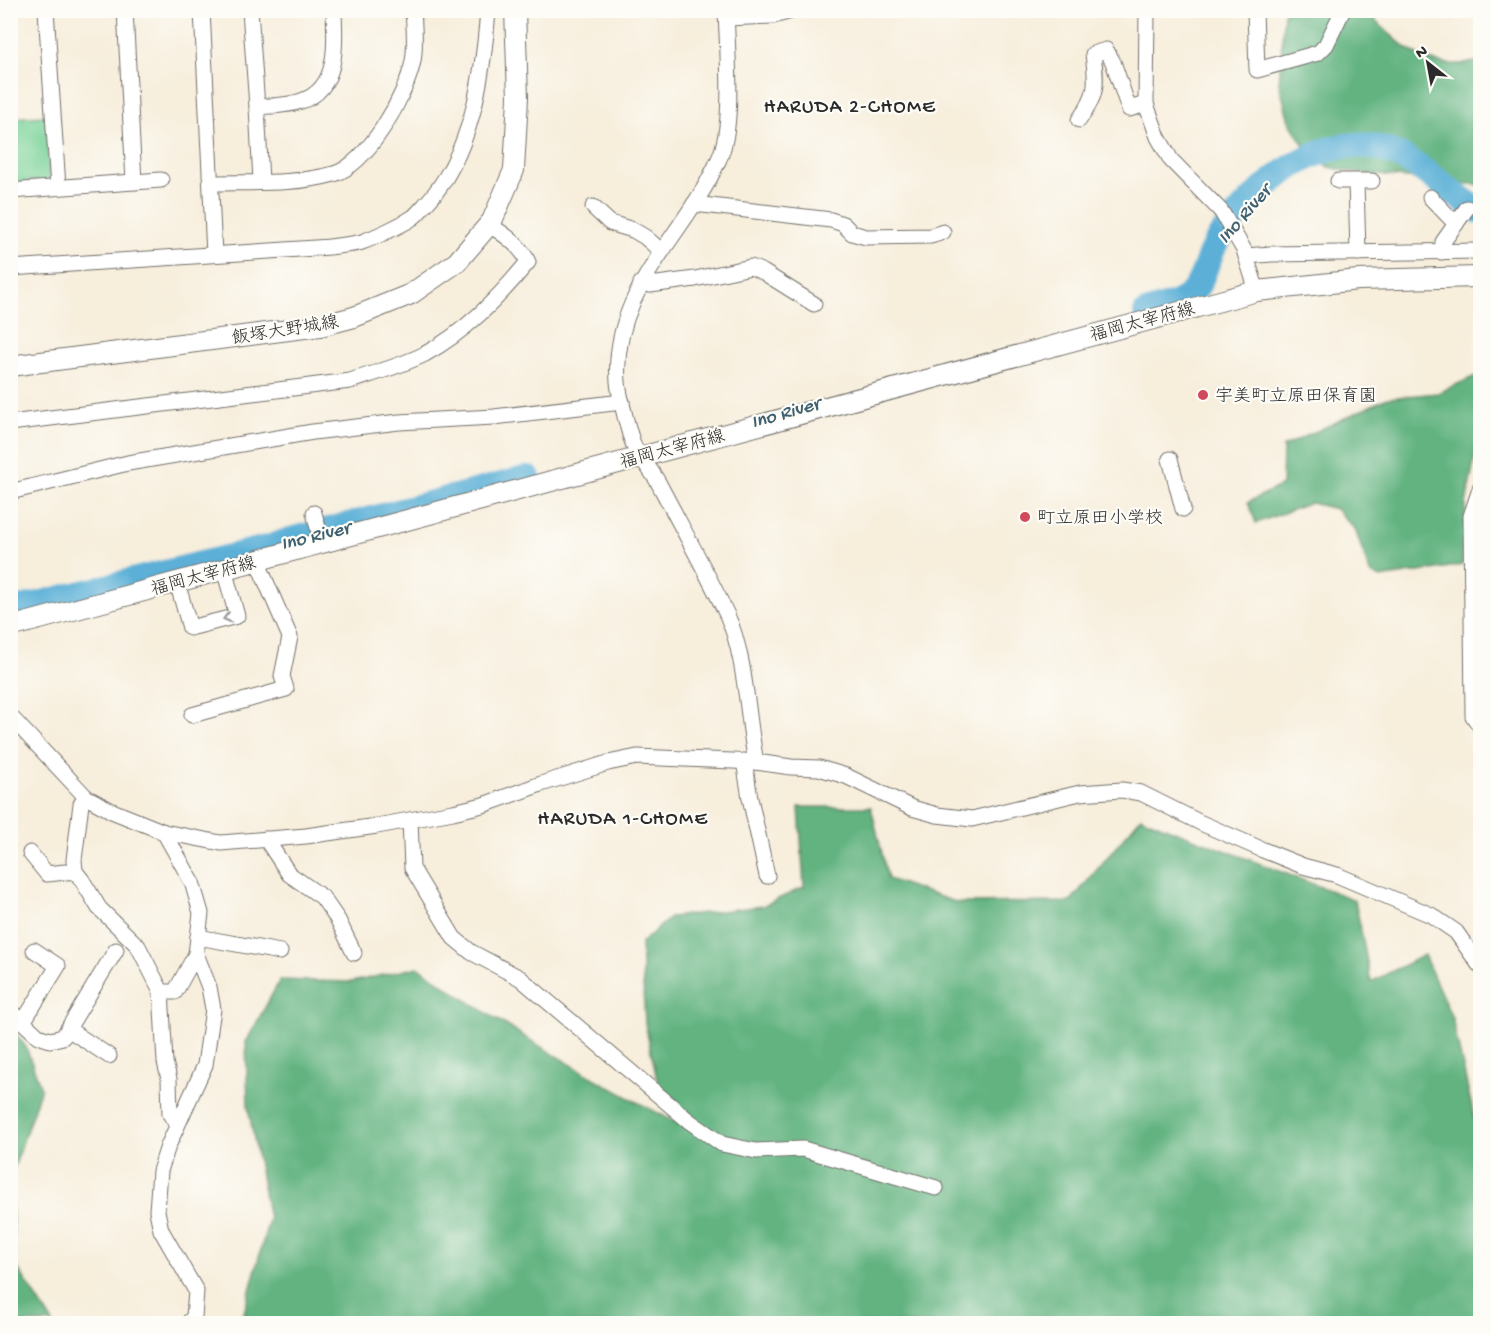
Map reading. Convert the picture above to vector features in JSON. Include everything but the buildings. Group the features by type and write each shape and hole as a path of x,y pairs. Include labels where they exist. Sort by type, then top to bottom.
{"main road":[{"name":"飯塚大野城線","path":"10,366 320,326 354,317 411,294 457,262 489,225 514,170 518,98 515,10"},
{"name":"福岡太宰府線","path":"10,627 257,561 321,540 1257,291 1358,280 1460,276 1480,278"}],"street":[{"path":"46,10 58,187"},
{"path":"125,10 134,182"},
{"path":"202,10 214,254"},
{"path":"250,10 261,182"},
{"path":"257,107 296,103 316,94 331,74 336,50 334,10"},
{"path":"211,183 310,178 337,173 358,160 374,142 390,117 402,91 413,61 413,10"},
{"path":"10,268 298,250 362,242 412,218 431,198 446,176 465,135 477,90 486,38 488,10"},
{"path":"767,876 750,798 750,761 742,674 729,617 651,470 634,447 618,382 621,337 630,305 641,283 694,204 720,158 729,100 726,14 773,16 795,10"},
{"path":"1147,10 1146,104 1158,137 1171,160 1221,211 1244,250 1257,291"},
{"path":"1256,10 1257,70 1318,53 1326,45 1343,10"},
{"path":"1079,120 1090,105 1097,83 1093,54 1106,50 1113,62 1129,109 1146,104"},
{"path":"10,191 161,180"},
{"path":"1338,181 1372,181"},
{"path":"1356,182 1358,253"},
{"path":"1430,197 1456,224"},
{"path":"694,204 831,220 843,224 852,233 866,237 931,236 943,232"},
{"path":"593,207 610,223 633,230 661,251"},
{"path":"1442,252 1443,242 1467,208"},
{"path":"10,423 350,381 400,365 442,343 478,316 496,300 528,262 525,254 500,231 489,225"},
{"path":"1246,256 1480,251"},
{"path":"641,283 650,285 695,279 751,267 814,304"},
{"path":"10,492 128,463 313,432 399,422 494,417 622,402"},
{"path":"1170,459 1183,509"},
{"path":"1480,489 1471,516 1473,716 1480,726"},
{"path":"314,513 321,540"},
{"path":"192,715 286,689 282,676 290,637 257,561"},
{"path":"177,582 190,627 237,616 224,569"},
{"path":"10,716 86,797 112,811 164,832 221,843 330,833 483,805 552,780 636,757 750,761 791,767 819,768 846,776 912,808 972,819 1088,791 1122,790 1141,793 1263,850 1303,866 1337,875 1431,915 1456,932 1480,966"},
{"path":"86,797 81,804 74,860 75,872 99,908 138,946 161,992 170,1114 177,1125"},
{"path":"410,820 412,868 454,938 471,952 520,978 689,1121 722,1144 756,1151 803,1149 936,1188"},
{"path":"161,992 175,992 196,954 201,913 192,882 164,832"},
{"path":"266,839 289,874 322,897 338,920 354,953"},
{"path":"30,853 47,874 75,872"},
{"path":"198,937 280,952"},
{"path":"23,1022 58,966 34,950"},
{"path":"10,1010 38,1036 50,1040 63,1037 116,950"},
{"path":"187,1323 194,1317 196,1291 161,1230 157,1212 160,1171 177,1125 205,1065 211,1026 213,1009 209,987 196,954"},
{"path":"68,1029 109,1056"}],"green space":[{"path":"1284,11 1366,11 1403,46 1429,60 1444,64 1480,61 1480,185 1356,173 1329,167 1309,154 1289,121 1279,83"},
{"path":"46,116 50,180 11,183 11,118"},
{"path":"1480,374 1480,444 1477,445 1466,504 1462,565 1381,578 1370,573 1355,529 1336,509 1311,503 1256,523 1248,502 1282,485 1283,447 1387,398 1438,393"},
{"path":"799,807 871,807 888,879 958,903 1070,902 1141,817 1355,900 1371,982 1424,955 1452,1018 1480,1143 1480,1323 241,1324 269,1219 248,1107 246,1042 280,980 352,982 418,967 546,1050 679,1124 658,1084 645,1024 641,943 671,917 763,906 804,887"},
{"path":"11,1027 26,1047 41,1088 11,1177"},
{"path":"11,1178 15,1264 53,1323 11,1323"}],"waterway":[{"name":"Ino River","path":"1146,313 1176,303 1192,293 1200,281 1218,240 1250,201 1270,183 1291,167 1314,155 1338,147 1363,146 1400,156 1480,211"},
{"name":"Ino River","path":"10,611 271,547 290,540 528,478"}],"place":[{"name":"宇美町立原田保育園","path":"1203,395"},
{"name":"町立原田小学校","path":"1025,517"}],"district":[{"name":"HARUDA 2-CHOME","path":"850,105"},
{"name":"HARUDA 1-CHOME","path":"623,817"}]}
